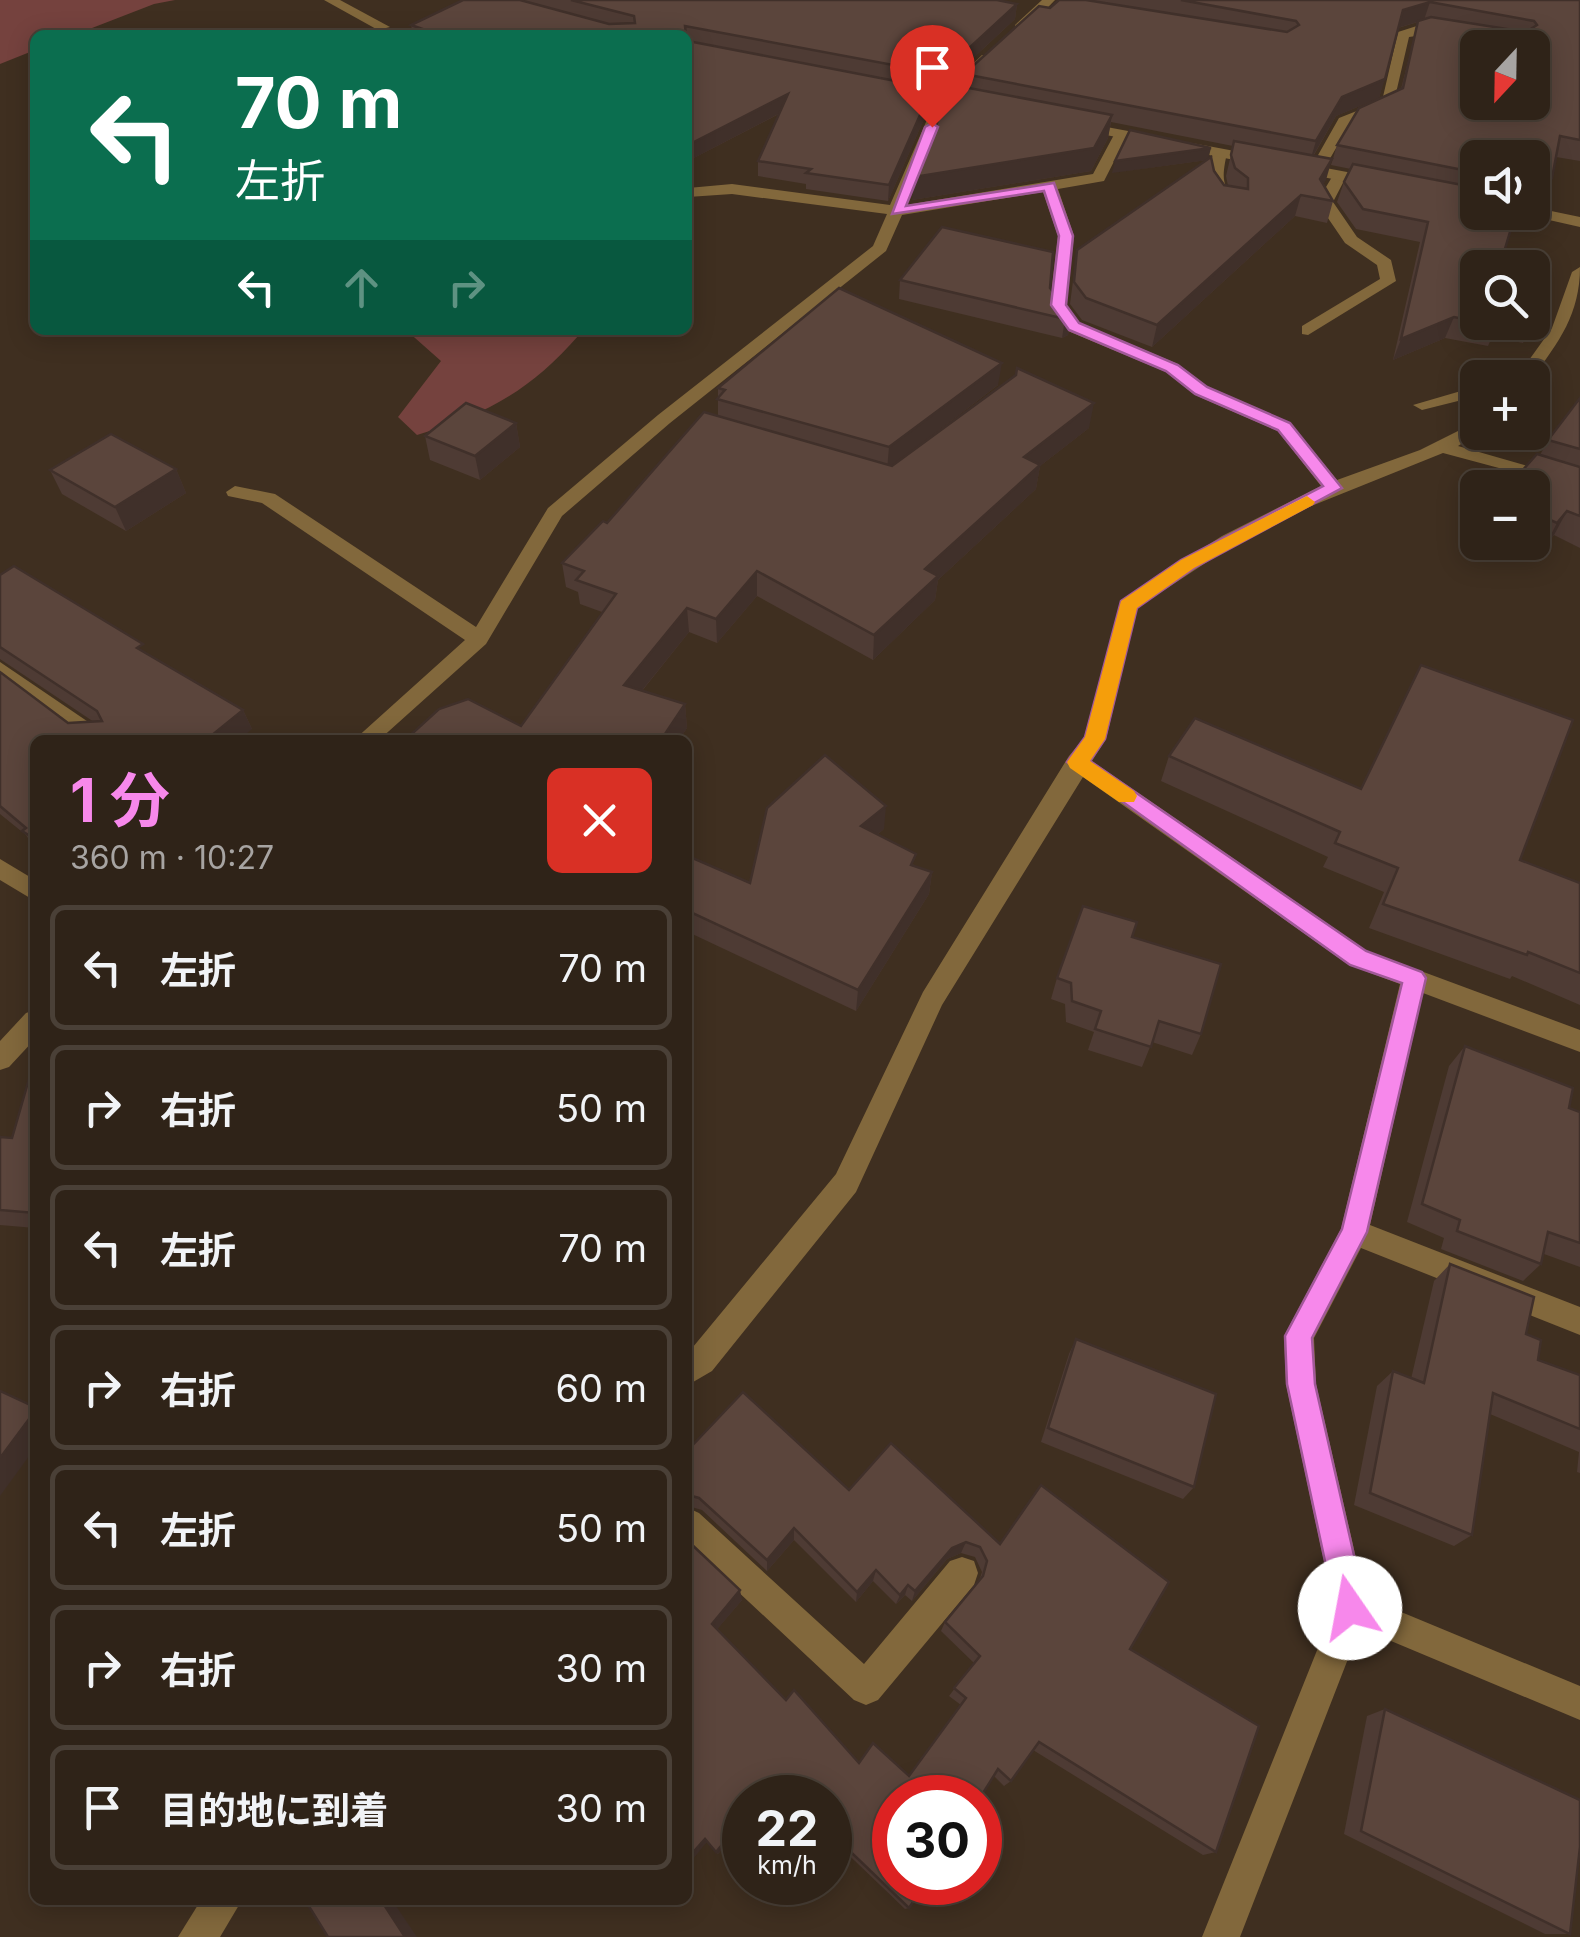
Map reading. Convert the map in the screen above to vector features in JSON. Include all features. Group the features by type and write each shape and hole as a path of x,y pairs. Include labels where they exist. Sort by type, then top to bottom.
{"street":[{"path":"330,0 383,26"},
{"path":"1014,33 1045,5"},
{"path":"1316,171 1344,121 1388,103 1403,35 1423,28 1460,34"},
{"path":"371,735 479,639 556,512 676,420 880,248 943,99 1000,46"},
{"path":"888,88 996,109"},
{"path":"1067,123 1391,185"},
{"path":"692,192 732,189 896,211 1099,178 1120,134"},
{"path":"1220,152 1214,176 1219,194 1235,205"},
{"path":"1308,330 1388,281 1385,263 1351,240 1324,202 1340,175"},
{"path":"1050,186 1066,236 1058,305 1074,326 1172,368 1201,390 1284,426 1333,488"},
{"path":"1550,216 1580,222"},
{"path":"1537,360 1560,328 1580,272"},
{"path":"1422,405 1460,396"},
{"path":"692,1367 846,1184 932,999 1077,762 1095,739 1128,605 1188,564 1333,488 1446,448 1460,438"},
{"path":"1446,448 1555,477 1580,488"},
{"path":"235,492 268,498 479,639"},
{"path":"0,669 91,735"},
{"path":"1077,762 1358,958 1580,1042"},
{"path":"0,868 30,889"},
{"path":"1222,1937 1350,1608 1301,1384 1298,1336 1354,1232 1414,978"},
{"path":"0,1059 30,1026"},
{"path":"1354,1232 1580,1321"},
{"path":"692,1528 866,1688 962,1573"},
{"path":"1350,1608 1580,1703"},
{"path":"196,1937 220,1905"}],"shaded area":[{"path":"0,0 175,0 87,30 30,30 30,52 0,64"},
{"path":"412,335 579,335 543,371 506,398 417,435 398,417 441,361"}],"building":[{"path":"463,0 520,0 609,24 635,23 634,16 571,0 997,0 1017,4 941,74 685,26 685,30 426,30 411,25"},
{"path":"1059,0 1086,0 1287,32 1299,25 1296,21 1181,0 1580,0 1580,140 1560,136 1552,178 1550,140 1460,140 1460,169 1337,145 1359,108 1403,88 1418,21 1431,17 1513,30 1460,30 1460,120 1550,120 1550,30 1529,30 1537,25 1534,21 1430,2 1403,10 1385,79 1342,97 1316,141 964,74 1039,6 1050,8"},
{"path":"692,42 932,88 889,185 806,173 811,169 758,161 788,94 692,143"},
{"path":"953,85 1112,115 1094,148 914,177"},
{"path":"1130,130 1211,148 1115,161"},
{"path":"1234,141 1332,159 1320,179 1333,201 1301,195 1157,325 1086,298 1074,282 1077,250 1211,157 1214,171 1224,185 1248,189 1248,178 1235,168 1231,155"},
{"path":"1353,164 1460,185 1460,230 1511,230 1505,250 1460,250 1460,318 1454,317 1401,339 1428,222 1363,209 1344,182"},
{"path":"942,227 1053,252 1050,288 1071,316 1065,319 900,280"},
{"path":"839,288 1002,363 889,447 717,399 725,390 718,388"},
{"path":"1017,368 1094,403 1024,457 1040,465 925,569 938,576 874,635 757,571 716,619 687,608 624,685 685,704 664,735 410,735 439,709 468,699 521,726 616,594 576,580 584,571 562,563 603,521 607,523 704,412 892,466 1016,375"},
{"path":"1580,398 1580,449 1550,437"},
{"path":"466,403 516,423 475,456 425,436"},
{"path":"111,434 176,469 115,507 50,470"},
{"path":"1537,454 1580,467 1580,516 1567,511 1557,523 1550,520 1550,470 1523,470"},
{"path":"14,566 143,644 137,648 243,710 212,735 30,735 30,836 0,806 0,672 68,723 102,721 97,711 0,647 0,575"},
{"path":"1421,665 1573,720 1520,860 1580,883 1580,973 1383,904 1398,868 1335,843 1340,832 1169,756 1195,718 1361,789"},
{"path":"825,755 886,806 861,826 916,854 911,865 932,872 858,990 692,913 692,858 750,883 767,808"},
{"path":"1083,906 1137,922 1132,937 1221,964 1201,1034 1159,1021 1151,1047 1095,1029 1101,1011 1072,1001 1071,983 1057,978"},
{"path":"1465,1046 1573,1088 1569,1108 1580,1112 1580,1243 1548,1232 1541,1264 1457,1231 1460,1220 1422,1204"},
{"path":"30,1075 30,1213 0,1210 0,1137 12,1138"},
{"path":"1450,1264 1534,1297 1526,1334 1541,1340 1538,1360 1580,1375 1580,1429 1493,1393 1472,1535 1370,1493 1393,1371 1424,1383"},
{"path":"1076,1339 1216,1394 1194,1487 1048,1428"},
{"path":"0,1391 30,1405 30,1418 0,1458"},
{"path":"743,1392 849,1490 891,1443 1000,1544 1041,1485 1169,1582 1130,1649 1259,1726 1216,1852 1039,1742 1011,1781 998,1769 994,1775 910,1775 966,1698 954,1688 980,1656 945,1622 983,1576 987,1561 980,1547 966,1542 952,1548 915,1591 908,1585 900,1595 876,1570 857,1592 794,1528 767,1560 699,1498 692,1496 692,1446"},
{"path":"692,1545 740,1590 712,1624 786,1700 794,1690 859,1763 873,1743 908,1775 872,1775 872,1872 852,1853 852,1775 722,1775 722,1845 716,1852 705,1839 692,1854"},
{"path":"1385,1709 1580,1800 1580,1847 1570,1934 1361,1831"},
{"path":"308,1905 384,1905 405,1937 328,1937"}],"slow traffic":[{"path":"1126,796 1077,762 1095,739 1128,605 1188,564 1307,502"}],"route":[{"path":"932,127 896,211 1050,186 1066,236 1058,305 1074,326 1172,368 1201,390 1284,426 1333,488 1188,564 1128,605 1095,739 1077,762 1358,958 1414,978 1354,1232 1298,1336 1301,1384 1350,1608"}]}
